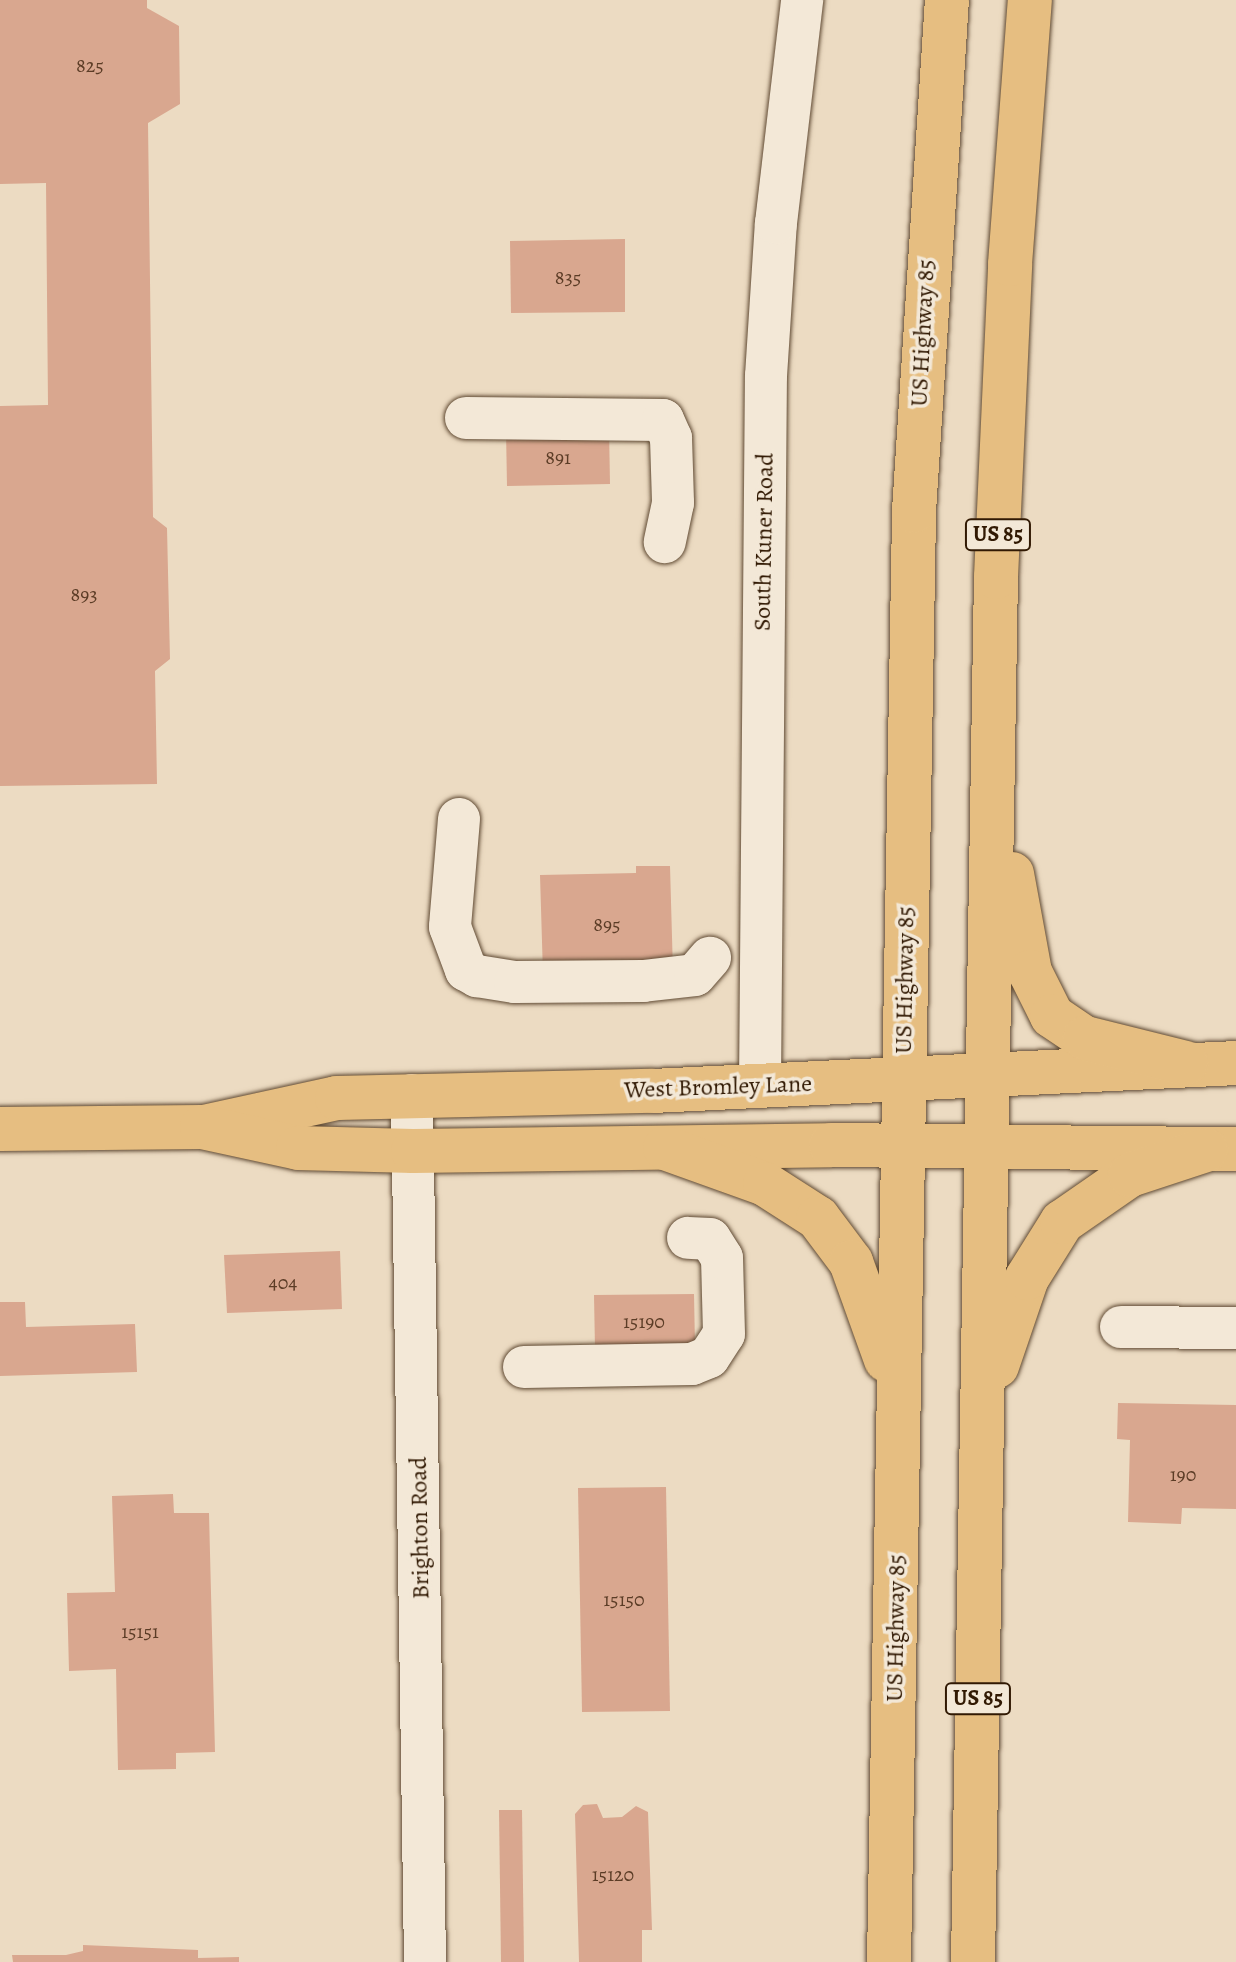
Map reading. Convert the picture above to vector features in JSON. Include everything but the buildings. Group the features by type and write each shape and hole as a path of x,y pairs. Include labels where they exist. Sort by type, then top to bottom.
{"main road":[{"name":"US Highway 85","path":"889,1962 917,442 947,0"},
{"name":"US 85","path":"973,1962 994,679 1005,356 1030,0"},
{"path":"994,679 1022,940 1044,1004 1085,1038 1186,1063"},
{"name":"West Bromley Lane","path":"202,1127 297,1103 412,1095 760,1086 903,1080 986,1072 1236,1063"},
{"name":"West Bromley Lane","path":"0,1129 202,1127 298,1148 413,1151 902,1145 985,1150 1221,1150"},
{"path":"665,1148 783,1194 833,1234 863,1288 899,1407"},
{"path":"983,1435 1004,1340 1051,1235 1107,1186 1221,1150"}],"street":[{"name":"South Kuner Road","path":"760,1086 766,376 778,207 802,0"},
{"path":"466,418 663,420 671,438 673,503 665,542"},
{"path":"459,830 475,868 476,939 489,979 675,978 695,975 710,958"},
{"name":"Brighton Road","path":"412,1095 425,1962"},
{"path":"524,1367 692,1364 709,1357 724,1334 722,1258 710,1239 688,1238"},
{"path":"1121,1327 1236,1328"}]}
